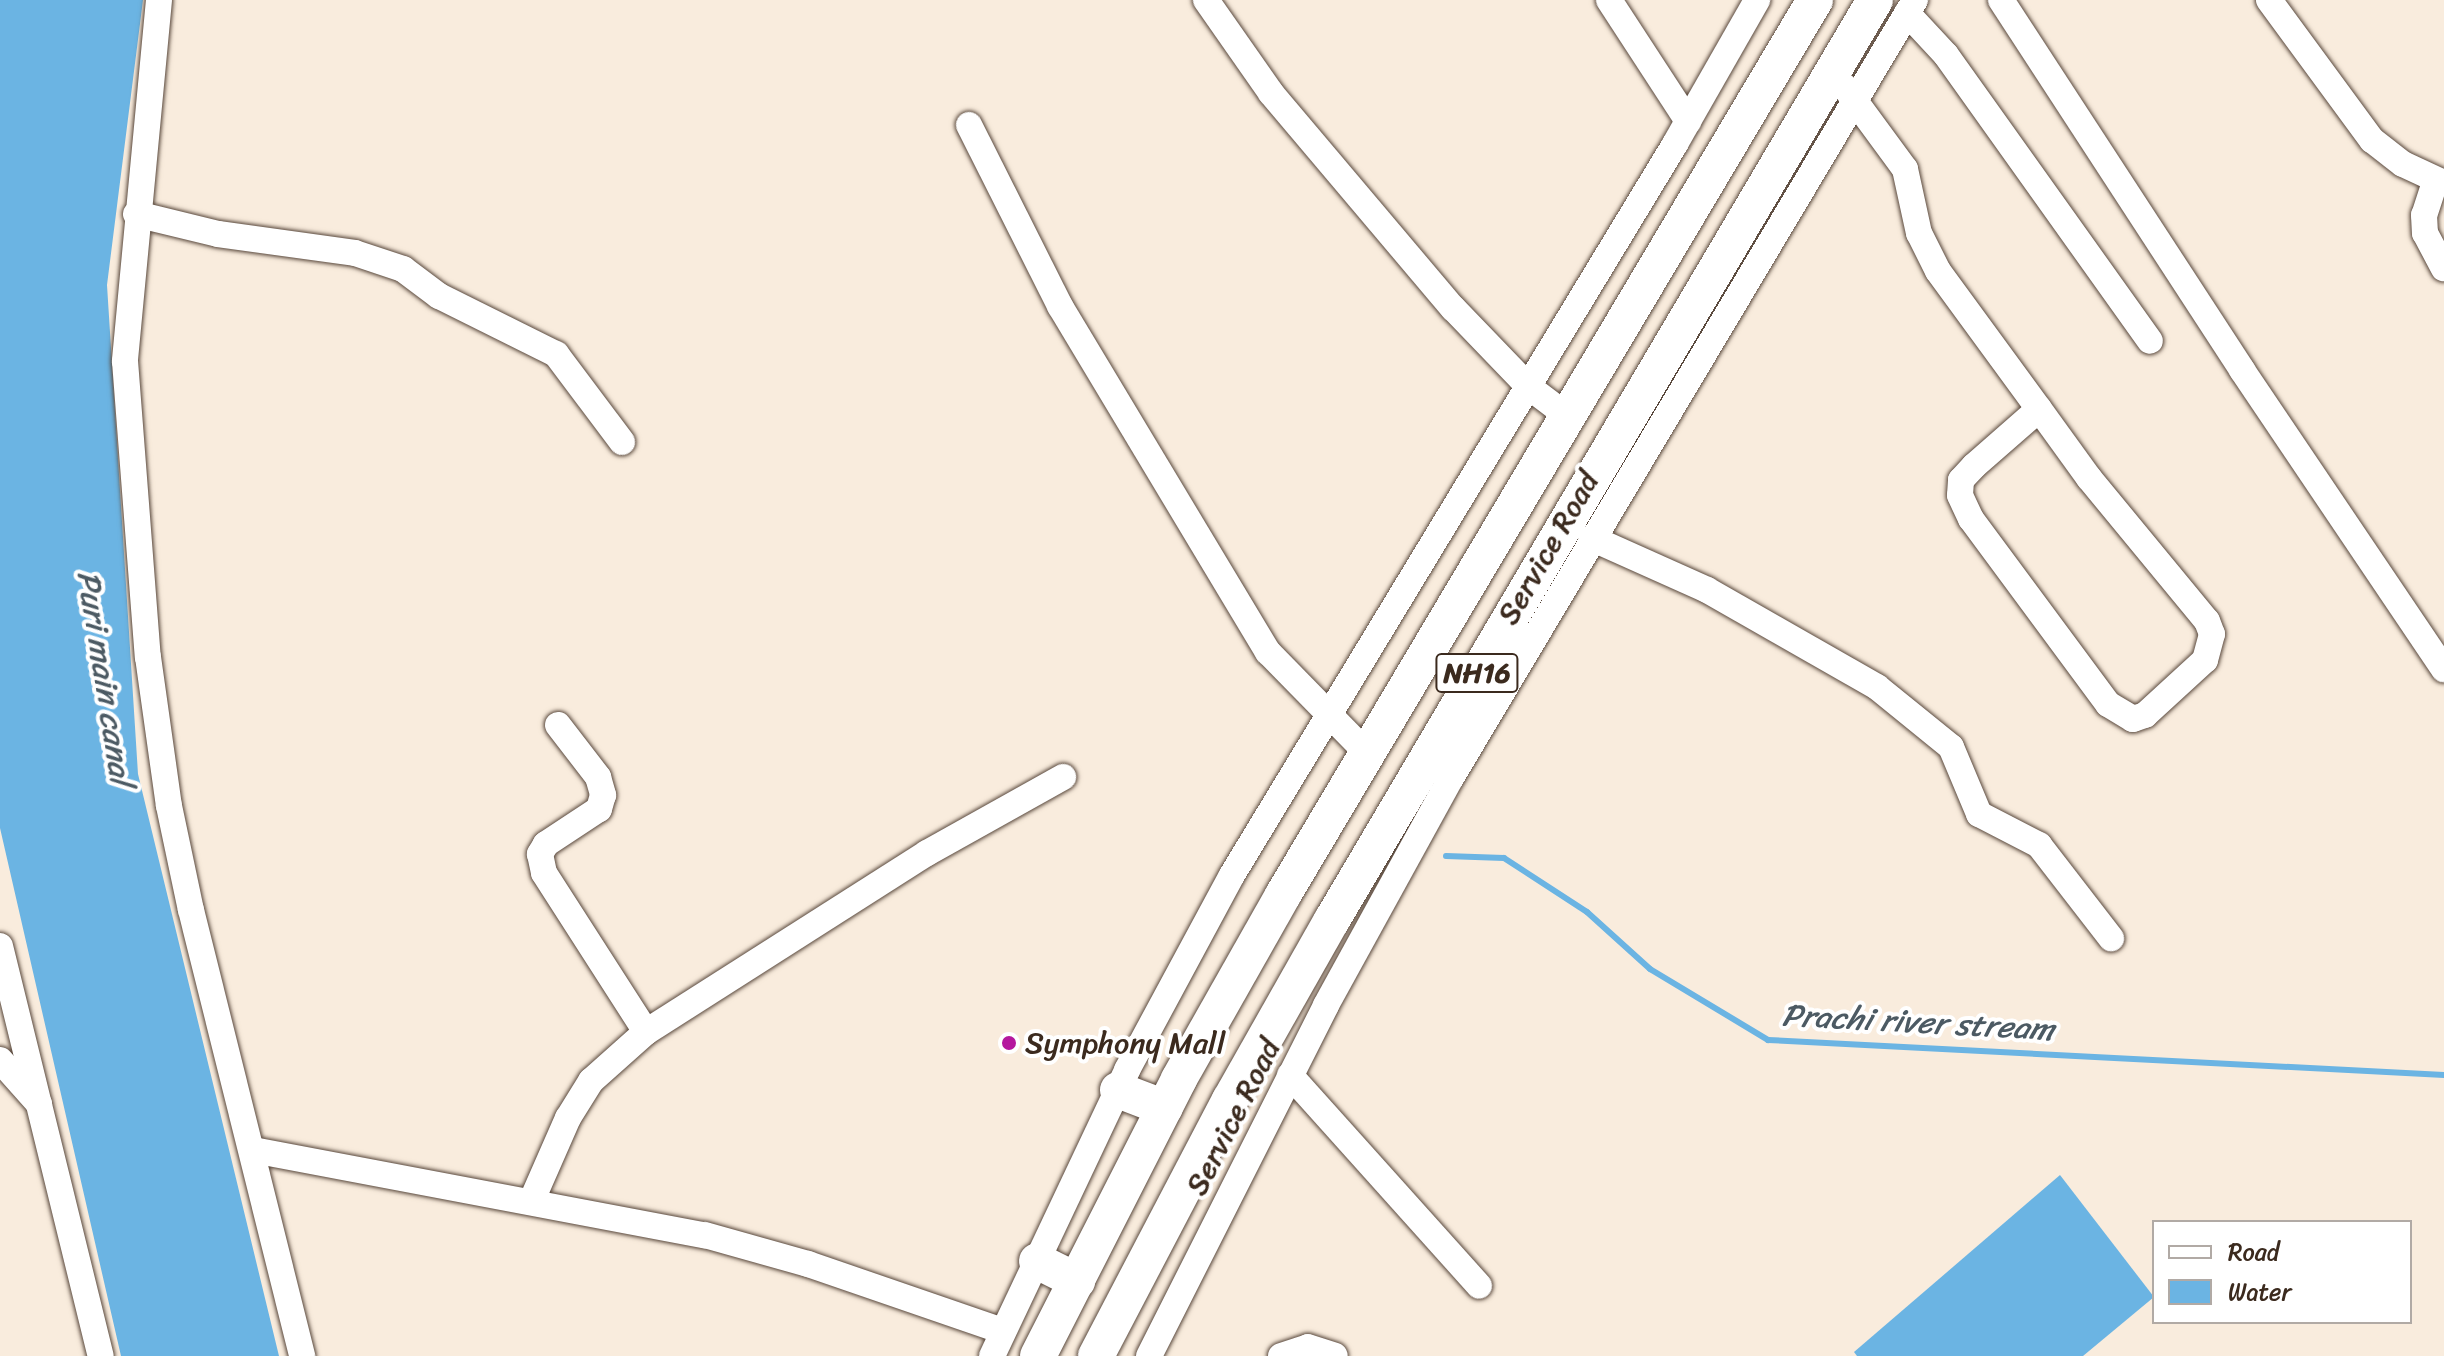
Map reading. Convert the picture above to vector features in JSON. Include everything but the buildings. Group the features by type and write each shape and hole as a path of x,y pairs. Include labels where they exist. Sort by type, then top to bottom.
{"highway":[{"name":"NH16","path":"1038,1356 1165,1108 1367,753 1815,0"},
{"name":"NH16","path":"1096,1356 1230,1100 1844,85 1899,4"},
{"path":"1118,1090 1165,1108"},
{"path":"1037,1261 1077,1281"}],"street":[{"path":"159,0 136,214 125,361 154,712 191,910 302,1356"},
{"path":"1206,0 1281,105 1453,308 1529,387 1566,415"},
{"path":"1609,0 1688,121"},
{"path":"992,1356 1118,1090 1232,875 1529,387 1757,0"},
{"path":"2001,0 2242,370 2444,669"},
{"path":"2269,0 2372,140 2439,182 2424,215 2425,233 2444,268"},
{"path":"1899,4 1946,55 2150,341"},
{"path":"1844,85 1905,169 1919,233 1938,271 2039,409 2194,603 2212,634 2205,660 2145,715 2122,716 2108,704 1971,519 1960,495 1961,480 2039,409"},
{"path":"969,125 1060,306 1268,652 1367,753"},
{"path":"136,214 218,234 355,253 403,269 439,296 556,354 622,442"},
{"name":"Service Road","path":"1149,1356 1290,1075 1451,778 1591,538 1624,453"},
{"path":"1591,538 1707,590 1877,687 1951,747 1979,814 2039,845 2111,938"},
{"path":"558,725 598,777 603,795 599,809 546,844 540,854 544,873 646,1032"},
{"path":"532,1200 568,1118 591,1081 646,1032 927,853 1063,777"},
{"path":"0,946 101,1356"},
{"path":"0,1060 42,1107"},
{"path":"1290,1075 1479,1286"},
{"path":"253,1150 532,1200 705,1235 808,1264 1003,1331"},
{"path":"1281,1356 1308,1347 1335,1356"}],"water":[{"name":"Puri main canal","path":"0,0 143,0 107,285 138,774 279,1356 121,1356 0,828"},
{"path":"2060,1175 2152,1294 2152,1299 2083,1356 1857,1356 1854,1352"}],"waterway":[{"name":"Prachi river stream","path":"1446,856 1504,858 1587,912 1650,969 1768,1040 2444,1075"}],"place":[{"name":"Symphony Mall","path":"1009,1043"}]}
